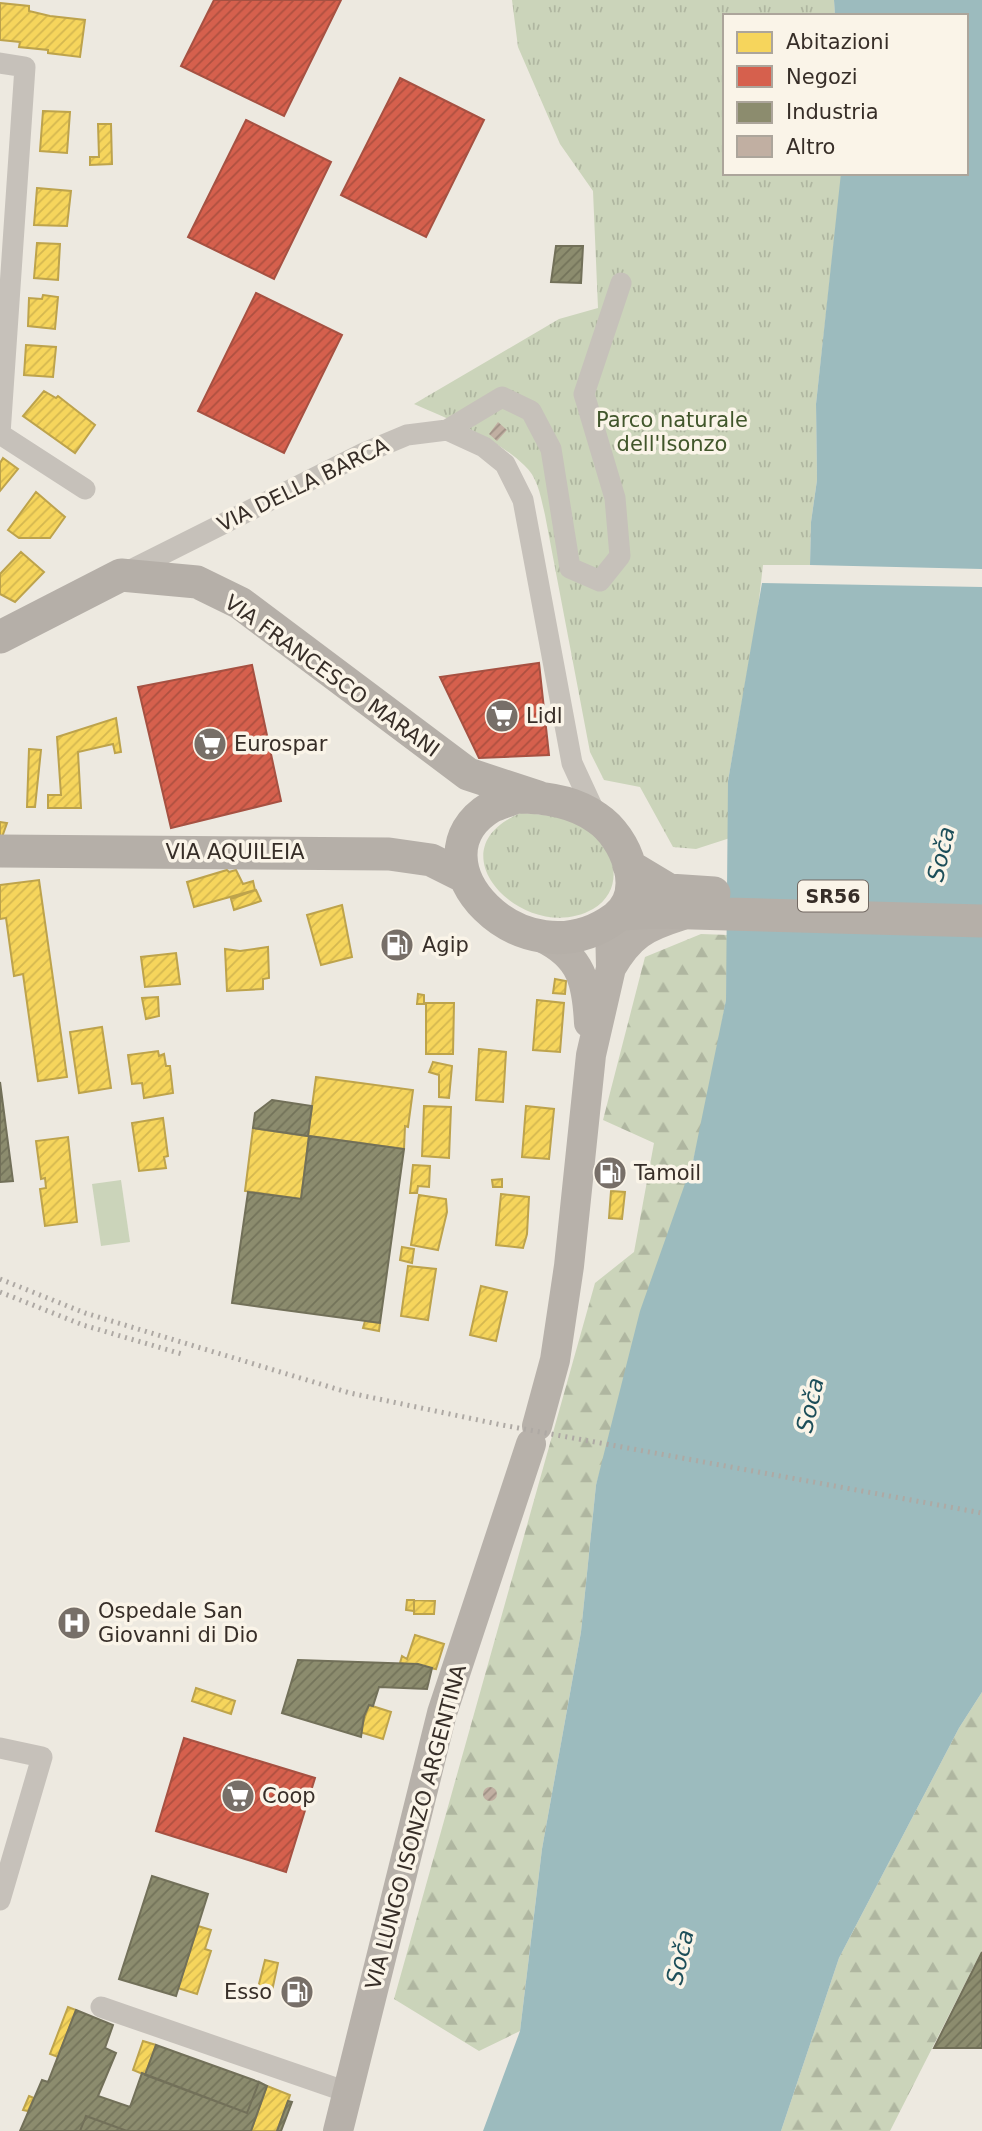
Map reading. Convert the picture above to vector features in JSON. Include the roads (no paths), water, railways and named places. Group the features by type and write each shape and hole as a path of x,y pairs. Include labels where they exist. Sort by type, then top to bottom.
{"main road":[{"name":"VIA DELLA BARCA","path":"0,637 121,575"},
{"name":"VIA FRANCESCO MARANI","path":"121,575 197,582 240,603 468,774 538,797"},
{"path":"516,797 538,797 556,800 597,817 611,830 626,855 629,866 631,895 616,918 593,931 543,938 517,930 494,917 475,897 465,877 462,849 474,822 491,807 516,797"},
{"name":"VIA AQUILEIA","path":"0,851 390,854 431,860 465,877"},
{"name":"SR56","path":"629,866 669,890 686,904 982,921"},
{"name":"SR56","path":"616,918 686,904 982,898"},
{"path":"611,968 627,945 647,926 686,904"},
{"name":"VIA LUNGO ISONZO ARGENTINA","path":"338,2131 442,1713 534,1435 555,1360 567,1280 591,1055 611,968 616,918"},
{"name":"VIA LUNGO ISONZO ARGENTINA","path":"543,938 571,956 588,989 591,1055"}],"street":[{"path":"0,63 25,67 0,434 85,489"},
{"path":"447,430 502,397 531,411 551,449 570,568 600,581 620,556 616,510 584,394 621,283"},
{"path":"447,430 484,447 505,464 523,500 572,763 581,789 597,817"},
{"name":"VIA DELLA BARCA","path":"121,575 364,453 407,435 447,430"},
{"path":"0,1748 42,1757 6,1868 0,1900"},
{"path":"101,2007 347,2092"}],"water":[{"path":"834,0 982,0 982,569 810,565 811,522 817,480 816,404 841,175 968,175 968,14 835,14"},
{"name":"Soča","path":"762,583 982,587 982,1692 959,1728 839,1958 781,2131 483,2131 520,2031 542,1849 581,1632 596,1485 640,1311 693,1161 726,1000 728,781"}],"railway":[{"path":"0,1279 85,1313 350,1393 502,1425 982,1513"},
{"path":"0,1292 83,1325 182,1354"}],"place":[{"name":"Lidl","path":"502,716"},
{"name":"Eurospar","path":"210,744"},
{"name":"Agip","path":"397,945"},
{"name":"Tamoil","path":"610,1173"},
{"name":"Ospedale San Giovanni di Dio","path":"74,1623"},
{"name":"Coop","path":"238,1796"},
{"name":"Esso","path":"297,1992"}],"park label":[{"name":"Parco naturale dell'Isonzo","path":"672,432"}]}
